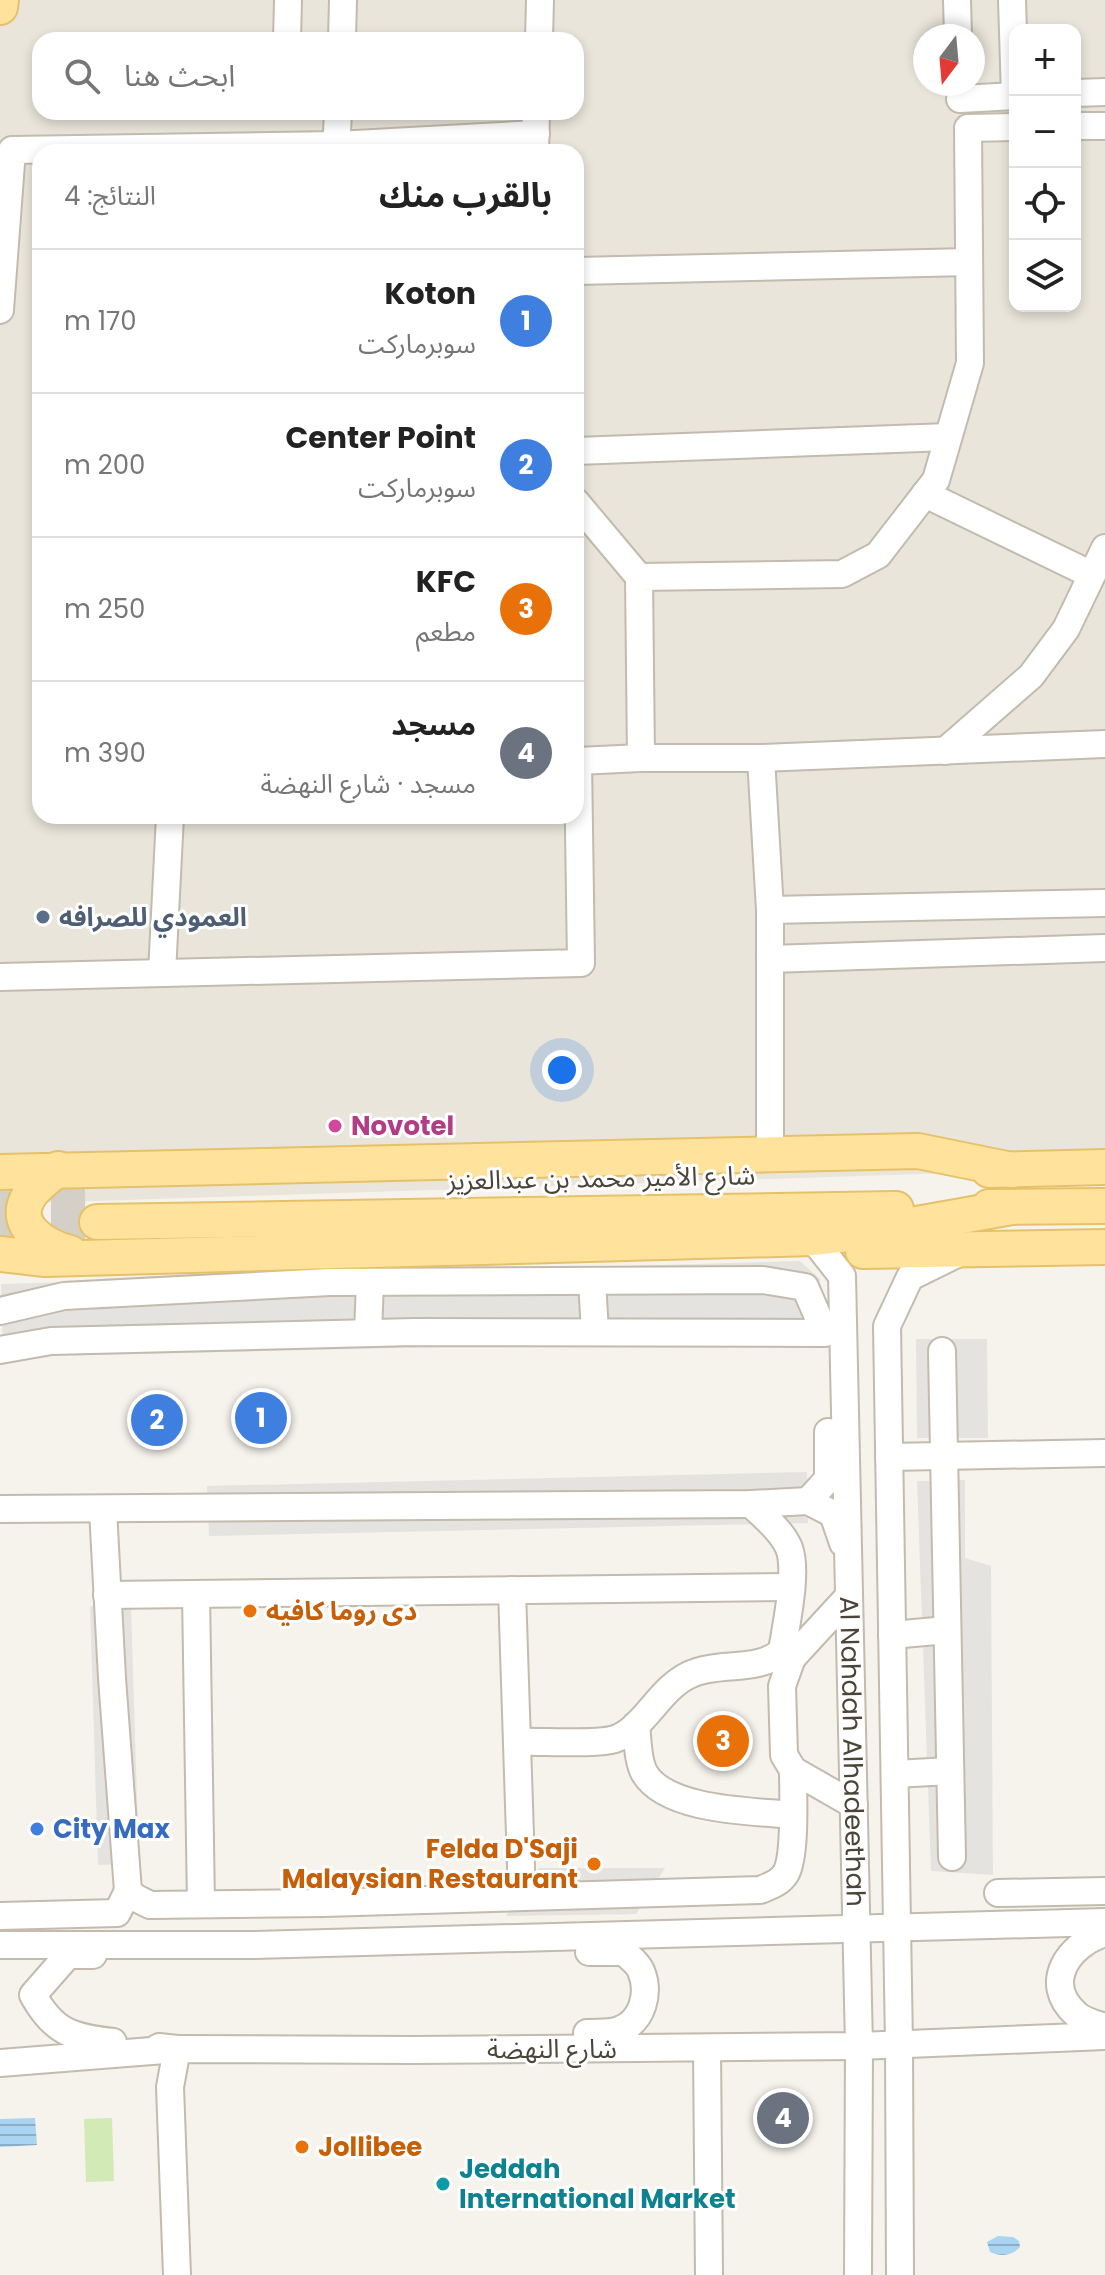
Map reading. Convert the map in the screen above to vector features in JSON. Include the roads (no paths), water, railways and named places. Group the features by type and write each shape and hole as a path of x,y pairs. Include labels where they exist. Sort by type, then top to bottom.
{"main road":[{"path":"0,7 1,0"},
{"path":"0,1172 918,1151 1012,1170"},
{"path":"0,1152 48,1169"},
{"name":"شارع الأمير محمد بن عبدالعزيز","path":"1105,1167 769,1176 279,1182 97,1206 1105,1206"},
{"path":"48,1169 28,1198 24,1212 32,1235 49,1248 89,1258"},
{"path":"0,1254 45,1259 812,1238 883,1230 1012,1207"},
{"path":"812,1238 863,1251 1105,1247"},
{"path":"0,1276 45,1259"}],"street":[{"path":"287,32 288,0"},
{"path":"342,32 343,0"},
{"path":"539,32 540,0"},
{"path":"957,0 958,24"},
{"path":"1012,0 1013,24"},
{"path":"1081,93 1105,92"},
{"path":"985,93 1009,95"},
{"path":"639,577 842,574 878,555 936,480 970,363 968,128 961,96"},
{"path":"336,144 338,120"},
{"path":"1081,126 1105,126"},
{"path":"968,128 1009,127"},
{"path":"389,144 536,133"},
{"path":"0,310 12,150 32,150"},
{"path":"584,271 969,262"},
{"path":"584,451 948,437"},
{"path":"925,494 1090,574"},
{"path":"584,512 639,577 641,758"},
{"path":"945,751 1031,676 1066,629 1105,548"},
{"path":"584,761 761,758 1105,744"},
{"path":"761,758 770,910 770,1155"},
{"path":"162,973 170,824"},
{"path":"0,977 581,963 578,824"},
{"path":"770,910 1105,903"},
{"path":"770,959 1105,948"},
{"name":"Al Nahdah Alhadeethah","path":"812,1238 842,1276 859,2046 858,2275"},
{"name":"Al Nahdah Alhadeethah","path":"899,2036 887,1326 910,1277 968,1248"},
{"path":"0,1311 64,1296 370,1282 763,1280 805,1287 825,1333 828,1479 808,1501"},
{"path":"592,1281 595,1332"},
{"path":"368,1333 370,1282"},
{"path":"0,1350 51,1341 368,1333 825,1333"},
{"path":"942,1351 952,1857"},
{"path":"889,1457 1105,1453"},
{"path":"0,1509 751,1504 808,1501 833,1514 848,1558"},
{"path":"751,1504 783,1537 790,1551 791,1587 782,1686 784,1755 793,1770 854,1805"},
{"path":"0,1916 117,1913 128,1891 103,1509"},
{"path":"107,1595 791,1587"},
{"path":"512,1590 522,1897"},
{"path":"196,1594 201,1904"},
{"path":"517,1742 613,1740 636,1725 660,1697 688,1675 703,1669 765,1661 787,1654 849,1596"},
{"path":"892,1635 947,1630"},
{"path":"636,1725 642,1768 646,1777 662,1789 700,1804 792,1815"},
{"path":"128,1891 150,1905 760,1890 776,1884 787,1872 791,1852 793,1770"},
{"path":"895,1774 950,1771"},
{"path":"998,1893 1105,1891"},
{"path":"0,1945 254,1945 857,1929 897,1937 1105,1922"},
{"path":"1105,1933 1088,1938 1065,1959 1061,1972 1062,1995 1076,2015 1105,2027"},
{"path":"409,1941 501,1951 624,1952 640,1967 646,1987 643,2008 633,2023 618,2031 454,2039 413,2050"},
{"path":"177,2275 170,2087 177,2049 76,2038 44,2016 33,1995 68,1955 184,1952 254,1945"},
{"path":"899,2036 900,2275"},
{"name":"شارع النهضة","path":"0,2063 177,2049 859,2046 899,2036 1105,2036"},
{"path":"1105,2036 1105,2054"},
{"path":"707,2048 709,2275"}],"water":[{"path":"35,2118 37,2145 0,2147 0,2119"},
{"path":"998,2236 1013,2237 1019,2241 1020,2247 1006,2255 990,2252 987,2242"}],"tunnel":[{"path":"0,1191 97,1190"},
{"path":"0,1223 97,1222"}],"place":[{"name":"العمودي للصرافه","path":"43,917"},
{"name":"Novotel","path":"335,1126"},
{"name":"Koton","path":"261,1418"},
{"name":"Center Point","path":"157,1420"},
{"name":"دى روما كافيه","path":"250,1611"},
{"name":"KFC","path":"723,1741"},
{"name":"City Max","path":"37,1829"},
{"name":"Felda D'Saji Malaysian Restaurant","path":"594,1864"},
{"name":"مسجد","path":"783,2118"},
{"name":"Jollibee","path":"302,2147"},
{"name":"Jeddah International Market","path":"443,2184"}]}
